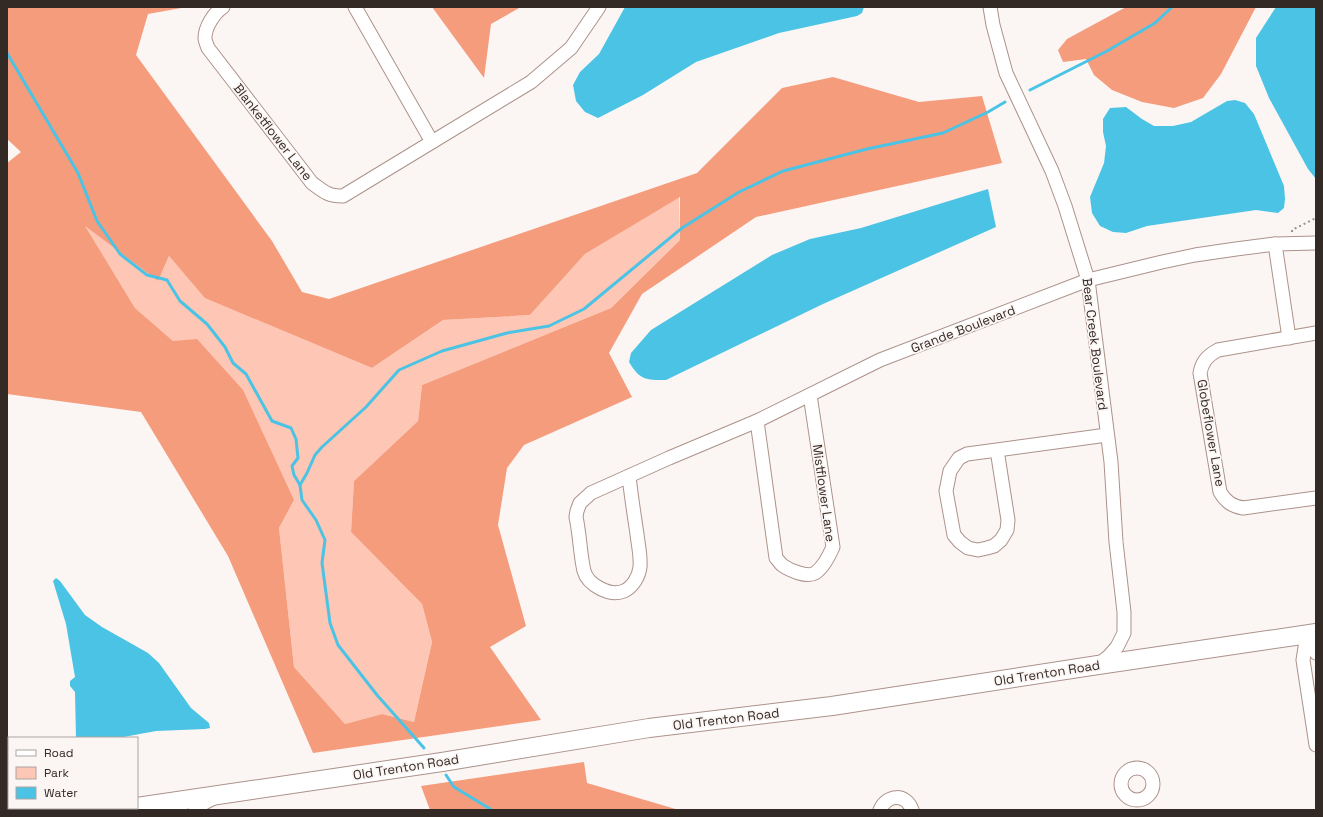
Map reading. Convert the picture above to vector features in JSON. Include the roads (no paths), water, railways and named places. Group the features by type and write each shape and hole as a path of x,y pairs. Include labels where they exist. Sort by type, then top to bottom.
{"main road":[{"name":"Old Trenton Road","path":"138,808 442,762 649,728 832,706 1312,634"}],"street":[{"name":"Blanketflower Lane","path":"223,7 210,20 206,31 205,40 208,48 312,183 331,196 343,196 531,82 571,48 599,7"},
{"path":"355,7 432,142"},
{"name":"Bear Creek Boulevard","path":"990,7 992,25 1006,73 1052,171 1065,206 1088,280 1111,462 1116,542 1124,612 1124,632 1117,648 1098,665"},
{"name":"Grande Boulevard","path":"629,476 640,567 636,580 632,586 625,591 617,593 606,592 600,589 584,573 576,517 580,503 591,493 629,476 757,421 880,360 1088,280 1196,255 1275,244 1316,243"},
{"path":"1275,244 1289,338"},
{"name":"Globeflower Lane","path":"1316,333 1218,350 1205,359 1201,366 1200,374 1220,492 1224,499 1229,504 1243,508 1316,498"},
{"name":"Mistflower Lane","path":"757,421 776,558 782,565 792,570 808,575 815,573 827,559 833,547 810,395"},
{"path":"997,450 1008,520 1007,530 1001,540 994,546 978,550 968,548 954,535 946,491 947,479 953,465 959,458 967,454 1107,435"},
{"path":"1312,634 1316,653"},
{"path":"1312,634 1303,660 1316,745"},
{"path":"195,810 204,803 222,795"},
{"path":"880,810 885,802 895,798 905,800 912,810"}],"water":[{"path":"625,7 864,7 862,13 857,16 779,33 696,62 643,95 598,118 585,112 576,101 573,85 580,72 599,54"},
{"path":"1276,7 1316,7 1316,179 1308,169 1269,98 1256,66 1256,38"},
{"path":"1235,100 1245,103 1254,114 1284,186 1284,208 1278,213 1256,210 1147,226 1126,233 1113,232 1100,226 1092,213 1090,197 1104,163 1106,146 1103,132 1103,119 1110,108 1126,107 1154,126 1173,126 1191,122 1227,101"},
{"path":"988,189 996,227 823,304 666,380 644,378 636,372 629,362 631,353 651,330 772,255 810,239 861,228"},
{"path":"56,578 60,581 85,615 102,627 148,653 159,663 191,708 209,723 210,728 156,731 123,737 76,737 75,692 70,686 70,681 75,677 66,624 53,581"}],"waterway":[{"path":"1030,90 1107,51 1155,23 1172,7"},
{"path":"7,53 78,173 97,221 120,254 147,275 167,280 180,301 207,324 225,347 233,363 246,374 272,421 291,428 296,439 298,458 292,466 294,475 300,485 302,500 316,520 325,540 322,563 330,623 338,645 377,695 424,748"},
{"path":"300,485 315,455 366,407 399,370 442,351 507,333 549,326 584,309 682,228 739,192 783,171 867,149 943,133 988,112 1005,102"},
{"path":"446,775 454,787 492,810"}]}
